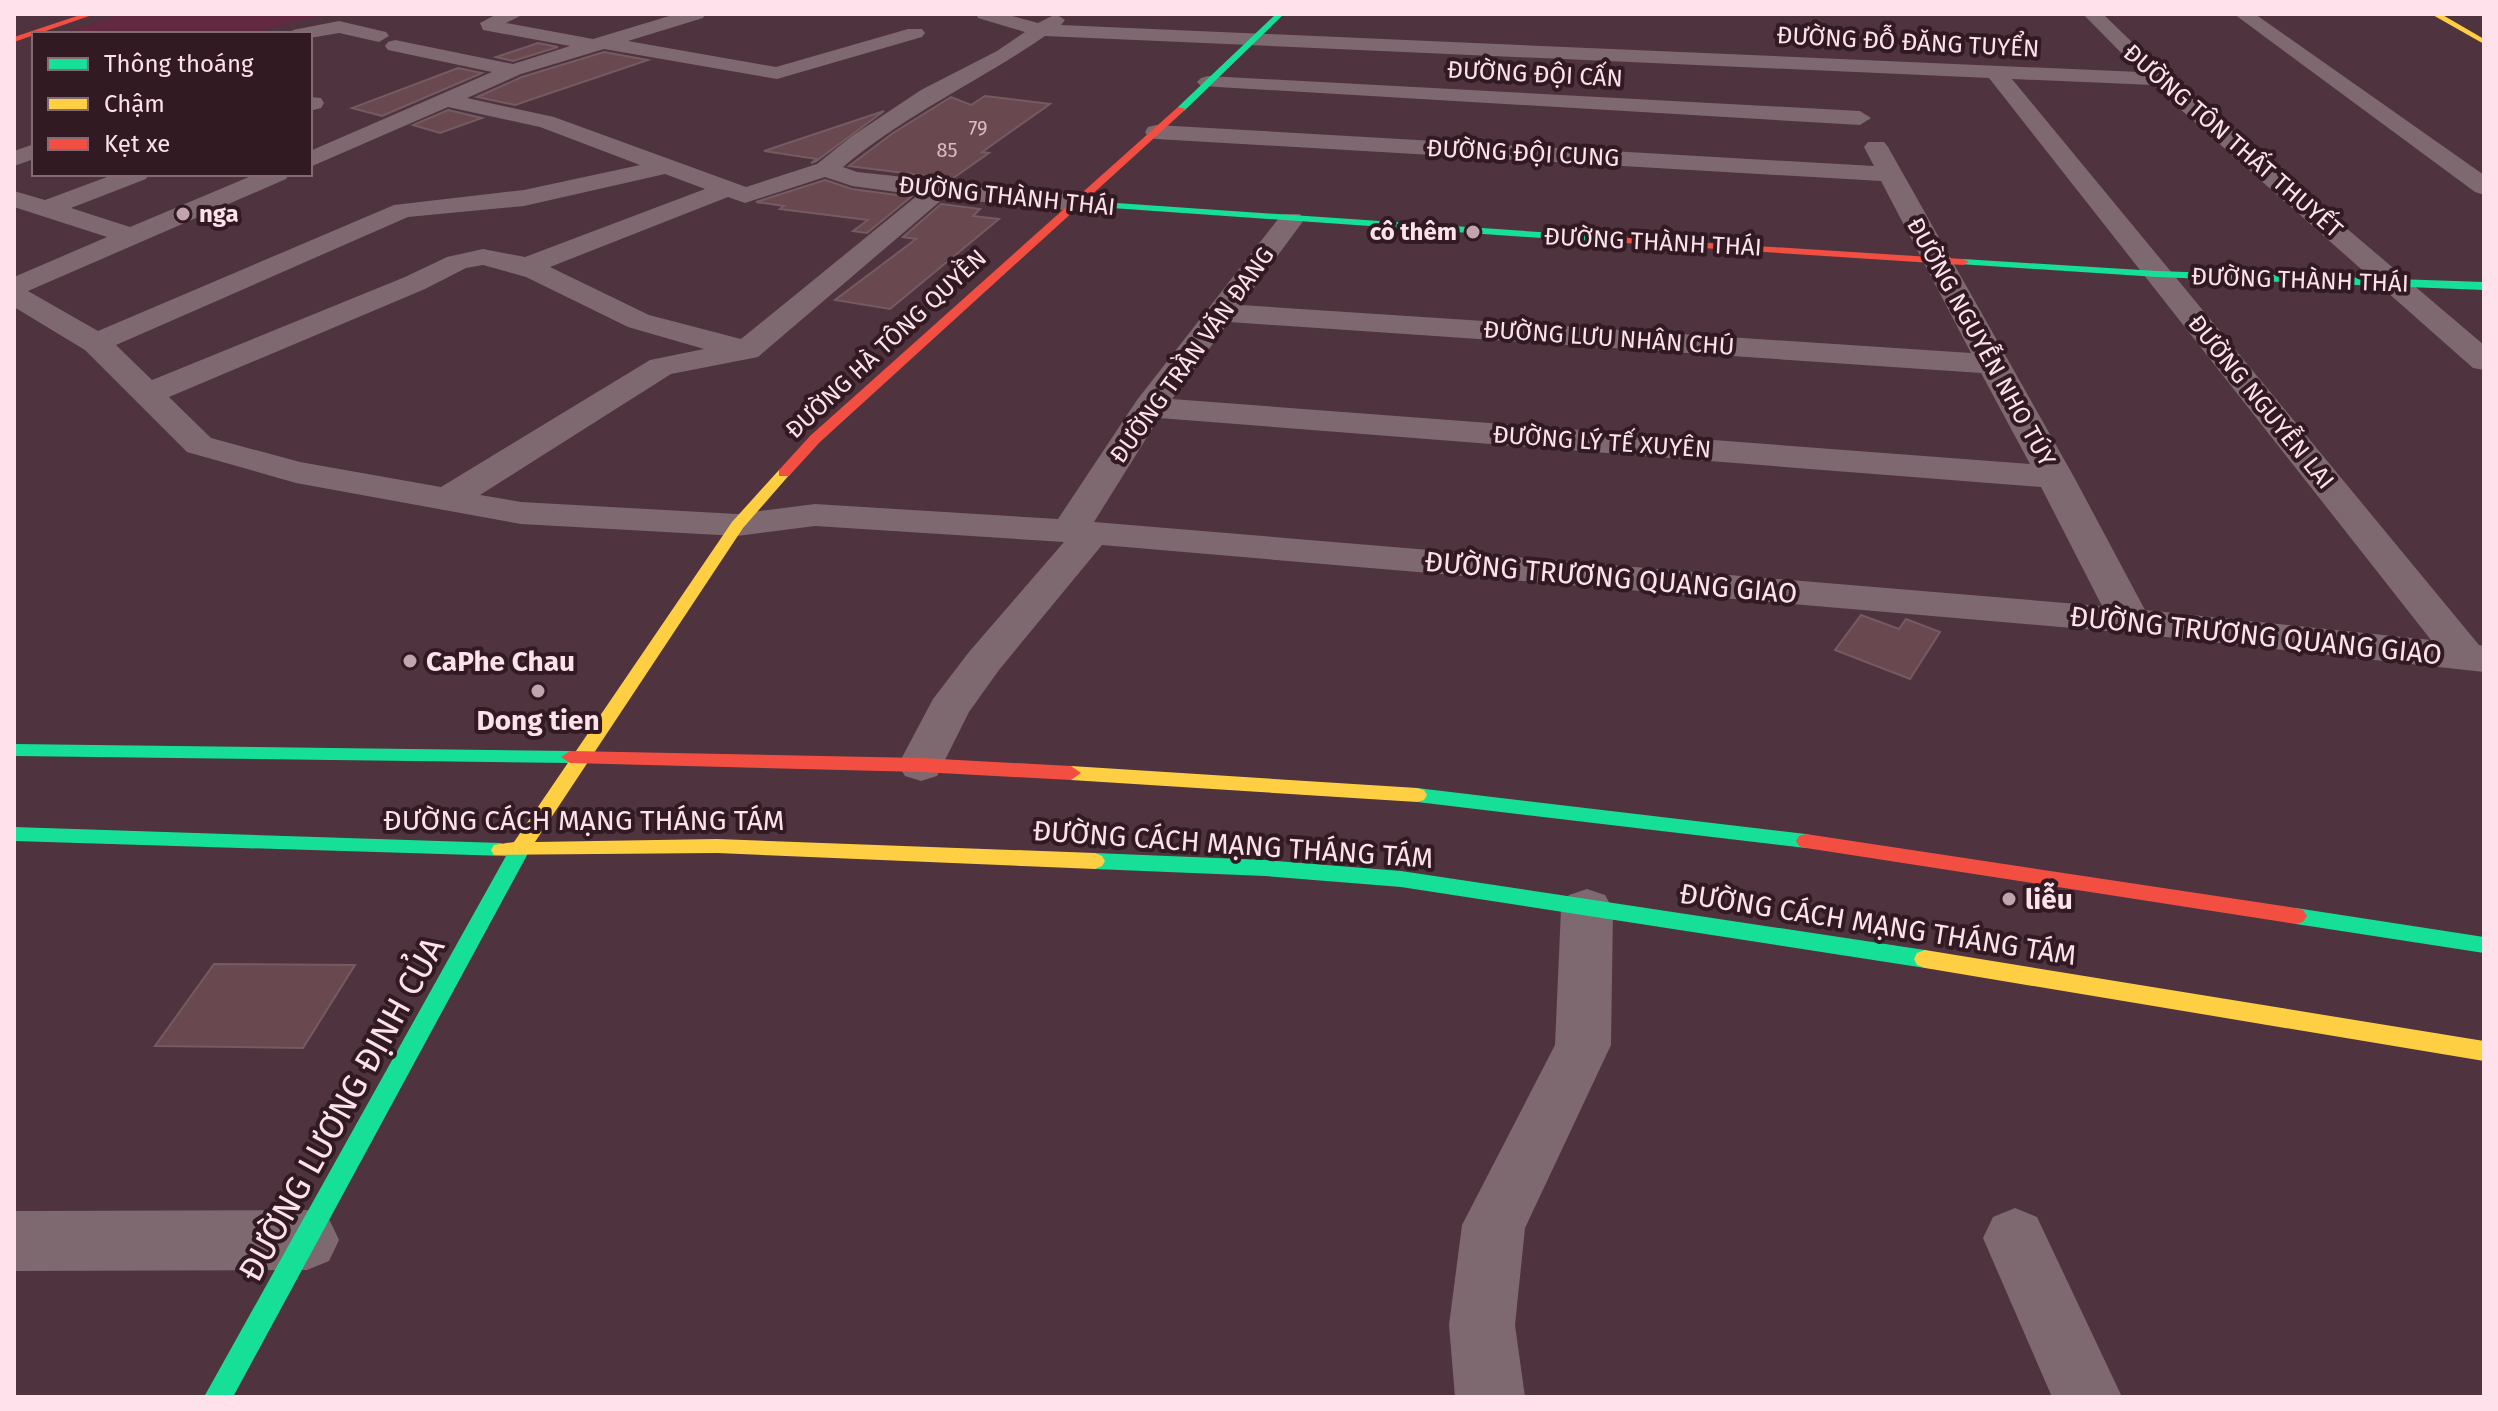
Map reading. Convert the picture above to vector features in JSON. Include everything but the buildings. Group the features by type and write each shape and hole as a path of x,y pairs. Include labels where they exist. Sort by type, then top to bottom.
{"main road":[{"path":"38,32 91,14"},
{"name":"ĐƯỜNG HÀ TÔNG QUYỀN","path":"579,757 737,525 815,439 1073,203 1156,132 1280,14"},
{"path":"2435,14 2484,42"},
{"name":"ĐƯỜNG THÀNH THÁI","path":"1073,203 1291,220 2157,274 2484,286"},
{"name":"ĐƯỜNG CÁCH MẠNG THÁNG TÁM","path":"14,750 921,765 1387,792 1791,839 2484,945"},
{"name":"ĐƯỜNG LƯƠNG ĐỊNH CỦA","path":"218,1397 519,851 579,757"},
{"name":"ĐƯỜNG CÁCH MẠNG THÁNG TÁM","path":"14,834 519,851 717,846 1265,868 1401,879 1587,909 1783,935 2484,1051"}],"street":[{"path":"515,14 489,23 490,26 777,73 920,26 903,14"},
{"path":"312,159 514,70 696,14"},
{"name":"ĐƯỜNG ĐỖ ĐĂNG TUYỂN","path":"985,14 1040,30 2159,79"},
{"path":"444,100 546,122 745,195 826,169 860,141 929,95 1004,55 1064,14"},
{"name":"ĐƯỜNG TÔN THẤT THUYẾT","path":"2092,14 2159,79 2484,361"},
{"path":"2243,14 2484,187"},
{"path":"311,32 339,27 514,70"},
{"path":"554,57 601,65"},
{"name":"ĐƯỜNG NGUYỄN NHO TÚY","path":"1831,64 1934,259 2056,477 2130,621"},
{"name":"ĐƯỜNG NGUYỄN LAI","path":"1995,72 2157,274 2475,658"},
{"name":"ĐƯỜNG ĐỘI CẤN","path":"1208,82 1860,118"},
{"name":"ĐƯỜNG ĐỘI CUNG","path":"1156,132 1890,174"},
{"path":"96,343 403,210 469,201 524,198 667,166"},
{"name":"ĐƯỜNG THÀNH THÁI","path":"826,169 852,179 1073,203"},
{"path":"46,209 132,176"},
{"path":"14,287 272,176"},
{"path":"522,268 727,189"},
{"path":"446,500 661,367 747,350 939,190"},
{"path":"14,199 134,237"},
{"name":"ĐƯỜNG TRẦN VĂN ĐANG","path":"921,765 949,709 1081,532 1149,407 1291,220"},
{"path":"147,394 415,283 453,264 482,257 545,276 620,314 665,331 747,350"},
{"name":"ĐƯỜNG TRƯƠNG QUANG GIAO","path":"14,295 96,343 199,445 296,472 521,513 737,525 815,515 1081,532 2130,621 2475,658"},
{"name":"ĐƯỜNG LƯU NHÂN CHÚ","path":"1222,313 1995,364"},
{"name":"ĐƯỜNG LÝ TẾ XUYÊN","path":"1149,407 2056,477"},
{"path":"1490,1397 1482,1325 1494,1225 1583,1045 1587,909"},
{"path":"2015,1238 2087,1397"},
{"path":"14,1241 307,1240"}],"shaded area":[{"path":"120,14 325,14 257,32 68,32"}],"traffic: fast":[{"path":"1181,109 1280,14"},
{"path":"1073,203 1613,240"},
{"path":"1963,262 2157,274 2484,286"},
{"path":"14,750 570,757"},
{"path":"1417,795 1806,841"},
{"path":"14,834 501,850"},
{"path":"218,1397 522,846"},
{"path":"1095,861 1265,868 1401,879 1925,959"},
{"path":"2296,916 2484,945"}],"traffic: slow":[{"path":"2435,14 2484,42"},
{"path":"522,846 737,525 784,473"},
{"path":"1071,773 1417,795"},
{"path":"501,850 717,846 1095,861"},
{"path":"1925,959 2484,1051"}],"traffic: jam":[{"path":"38,32 91,14"},
{"path":"14,40 32,34"},
{"path":"784,473 815,439 1181,109"},
{"path":"1613,240 1963,262"},
{"path":"570,757 921,765 1071,773"},
{"path":"1806,841 2296,916"}],"place":[{"name":"nga","path":"183,214"},
{"name":"cô thêm","path":"1473,232"},
{"name":"CaPhe Chau","path":"410,661"},
{"name":"Dong tien","path":"538,691"},
{"name":"liễu","path":"2009,899"}]}
